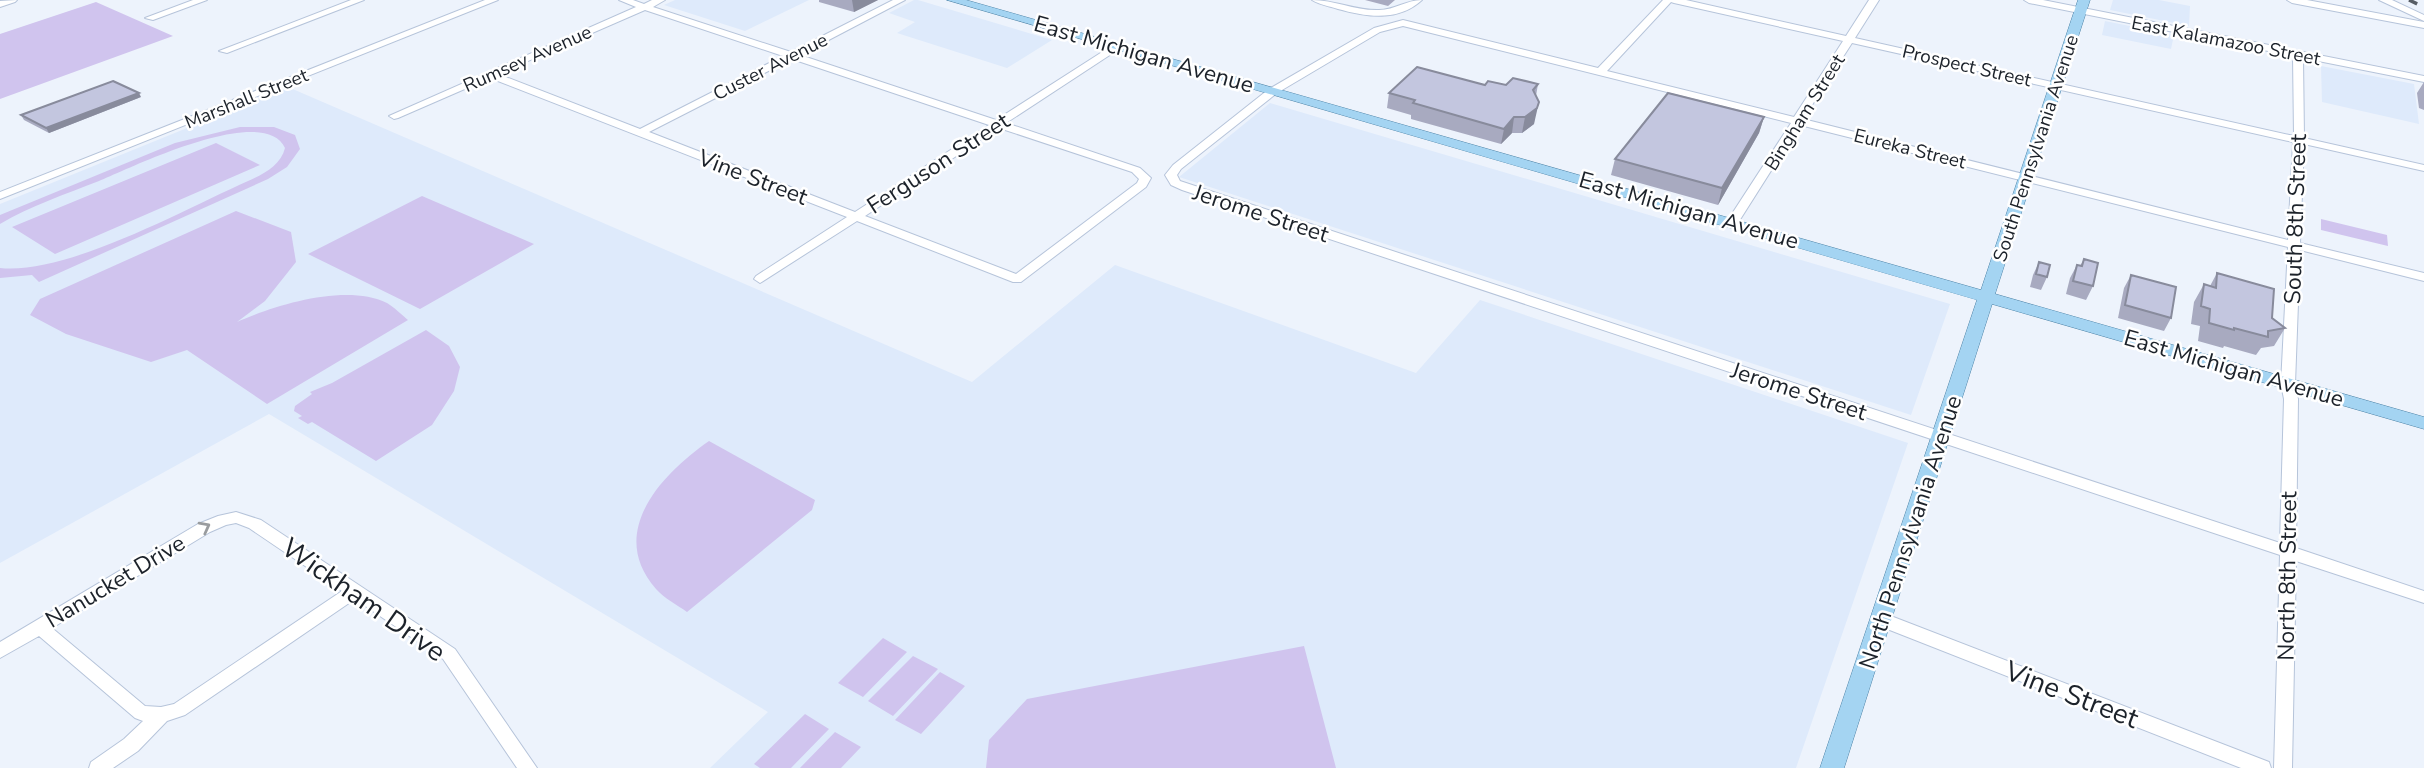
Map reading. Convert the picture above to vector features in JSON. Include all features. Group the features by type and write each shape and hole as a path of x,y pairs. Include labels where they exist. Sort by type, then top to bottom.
{"main road":[{"name":"East Michigan Avenue","path":"964,1 2424,423"},
{"name":"South Pennsylvania Avenue","path":"1986,296 2082,5"},
{"name":"North Pennsylvania Avenue","path":"1832,768 1883,620 1986,296"}],"street":[{"path":"0,4 12,0"},
{"path":"150,18 202,0"},
{"path":"224,51 359,0"},
{"name":"Marshall Street","path":"0,196 493,0"},
{"path":"624,0 998,124"},
{"name":"Rumsey Avenue","path":"394,116 660,0"},
{"name":"Custer Avenue","path":"640,133 900,0"},
{"path":"1317,0 1371,13 1397,13 1417,0"},
{"path":"1601,71 1668,0"},
{"name":"Prospect Street","path":"1674,0 2424,168"},
{"name":"Bingham Street","path":"1732,223 1874,0"},
{"name":"East Kalamazoo Street","path":"2029,0 2082,5 2298,54 2424,79"},
{"path":"2292,0 2424,25"},
{"path":"2384,0 2424,18"},
{"name":"Eureka Street","path":"1273,91 1377,30 1396,23 1420,25 2424,277"},
{"name":"Ferguson Street","path":"760,279 1116,47"},
{"name":"South 8th Street","path":"2288,384 2299,139 2298,54"},
{"name":"Vine Street","path":"489,74 1017,279 1143,183 1145,178 1136,170 998,124"},
{"name":"Jerome Street","path":"1273,91 1177,167 1171,176 1175,183 2424,597"},
{"name":"North 8th Street","path":"2283,768 2291,400 2288,384"},
{"name":"Wickham Drive","path":"233,516 250,520 449,654 528,768"},
{"name":"Nanucket Drive","path":"0,651 204,527 233,516"},
{"path":"40,627 141,713 161,715 179,710 355,591"},
{"name":"Vine Street","path":"1883,620 2262,768"},
{"path":"99,768 131,746 161,715"}],"shaded area":[{"path":"675,0 809,0 745,31 664,5"},
{"path":"914,0 1052,40 1007,68 897,33 915,22 889,13"},
{"path":"2113,0 2159,0 2190,6 2189,26 2110,10"},
{"path":"96,2 173,36 0,99 0,34"},
{"path":"2105,21 2174,35 2171,49 2102,35"},
{"path":"2321,66 2414,84 2419,124 2322,102"},
{"path":"288,87 972,382 1115,265 1416,373 1480,300 1908,443 1796,768 710,768 768,712 269,414 0,563 0,204"},
{"path":"1270,103 1950,304 1911,415 1179,177"},
{"path":"240,127 274,127 295,135 300,149 287,167 268,179 39,282 32,275 0,278 0,268 27,267 58,261 126,238 160,223 266,172 280,159 285,148 272,136 251,132 225,135 166,153 36,206 0,224 0,215 175,143"},
{"path":"216,143 260,165 55,254 12,227"},
{"path":"422,196 534,244 420,309 308,254"},
{"path":"236,211 291,232 296,262 265,301 237,322 290,303 352,295 387,303 408,320 267,404 187,350 151,362 66,334 30,315 40,299"},
{"path":"2321,219 2387,235 2388,246 2321,230"},
{"path":"426,330 449,346 460,367 454,391 432,425 376,461 312,422 308,424 298,418 302,416 294,411 295,406 312,394 310,392 332,383"},
{"path":"709,441 815,500 812,510 687,612 659,592 642,568 637,546 638,526 658,487 691,454"},
{"path":"883,638 907,652 863,697 838,683"},
{"path":"1304,646 1336,768 986,768 989,740 1027,699"},
{"path":"913,656 938,669 893,716 868,701"},
{"path":"940,672 965,686 921,734 895,720"},
{"path":"805,714 829,729 791,768 760,768 754,764"},
{"path":"835,732 861,747 841,768 800,768"}],"building":[{"path":"1417,67 1485,85 1488,81 1506,85 1513,78 1538,84 1533,90 1539,102 1537,108 1525,117 1514,117 1504,129 1413,103 1415,100 1389,93"},
{"path":"113,81 139,93 46,128 21,115"},
{"path":"1668,93 1764,117 1722,188 1615,159"},
{"path":"2084,259 2098,263 2093,286 2073,281 2077,265 2082,266"},
{"path":"2039,262 2050,265 2047,277 2036,274"},
{"path":"2217,273 2274,289 2272,318 2285,328 2268,331 2268,337 2209,323 2210,309 2201,306 2204,284 2216,288"},
{"path":"2131,275 2176,287 2171,318 2125,305"}],"railway":[{"path":"2409,0 2424,7"}]}
